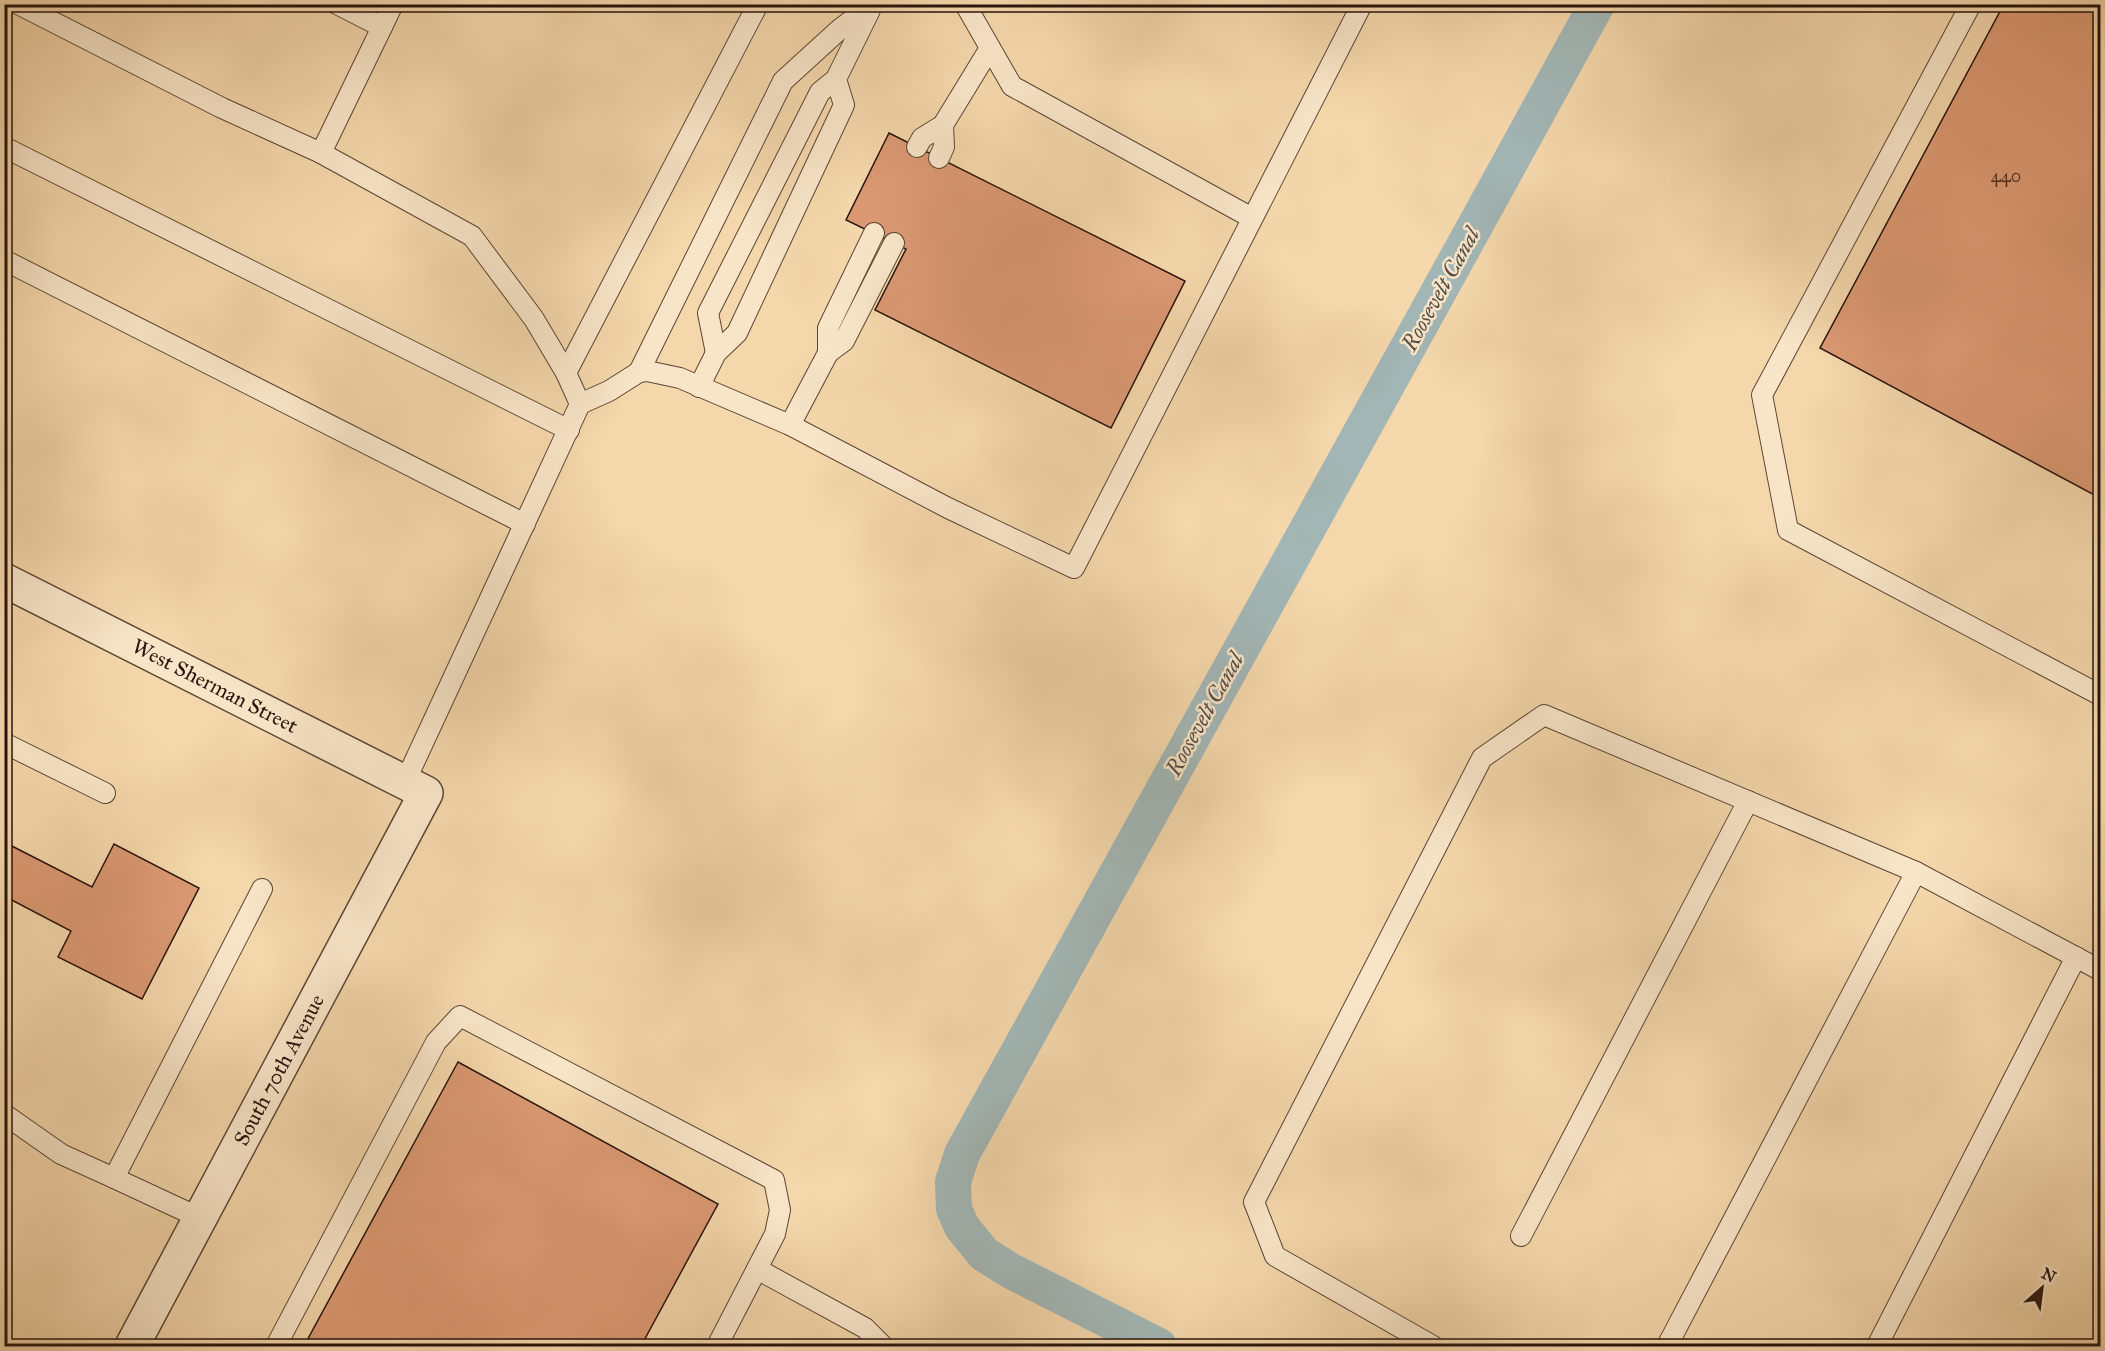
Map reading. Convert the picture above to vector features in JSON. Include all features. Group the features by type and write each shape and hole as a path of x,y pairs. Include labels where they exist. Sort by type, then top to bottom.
{"street":[{"name":"West Sherman Street","path":"4,580 415,788"},
{"name":"South 70th Avenue","path":"132,1347 200,1218 415,788"}],"lane":[{"path":"18,4 222,108 321,153 472,236 534,319 566,373 580,404"},
{"path":"337,4 382,27"},
{"path":"321,153 393,4"},
{"path":"566,373 758,4"},
{"path":"716,353 708,313 820,92 836,79 873,4"},
{"path":"639,372 783,81 840,29 873,4"},
{"path":"965,4 1012,86 1252,218"},
{"path":"415,788 525,524 580,404 614,388 639,372 647,371 680,378 790,425 948,508 1074,568 1362,4"},
{"path":"1971,4 1761,395 1788,530 2100,695"},
{"path":"916,147 922,138 943,125 990,48"},
{"path":"699,387 716,353 737,333 844,105 836,79"},
{"path":"939,158 945,147 943,125"},
{"path":"4,147 569,430"},
{"path":"828,353 828,328 874,233"},
{"path":"790,425 828,353 844,340 894,243"},
{"path":"4,260 525,524"},
{"path":"1433,1347 1275,1257 1254,1202 1482,758 1544,715 1916,872 2100,970"},
{"path":"4,743 105,793"},
{"path":"1521,1236 1748,801"},
{"path":"1667,1347 1916,872"},
{"path":"114,1178 262,889"},
{"path":"1877,1347 2076,957"},
{"path":"276,1347 436,1042 460,1016 774,1180 780,1210 775,1234 717,1347"},
{"path":"4,1113 61,1154 200,1218"},
{"path":"757,1269 865,1328 883,1347"}],"building":[{"path":"2004,4 2100,4 2100,498 1820,348"},
{"path":"889,133 1185,281 1111,428 875,310 906,249 846,220"},
{"path":"4,842 92,887 114,844 199,888 142,999 58,957 71,931 4,896"},
{"path":"458,1062 718,1204 641,1346 304,1346"}],"waterway":[{"name":"Roosevelt Canal","path":"1159,1346 1011,1271 984,1254 962,1227 954,1209 953,1182 962,1154 1597,4"}]}
